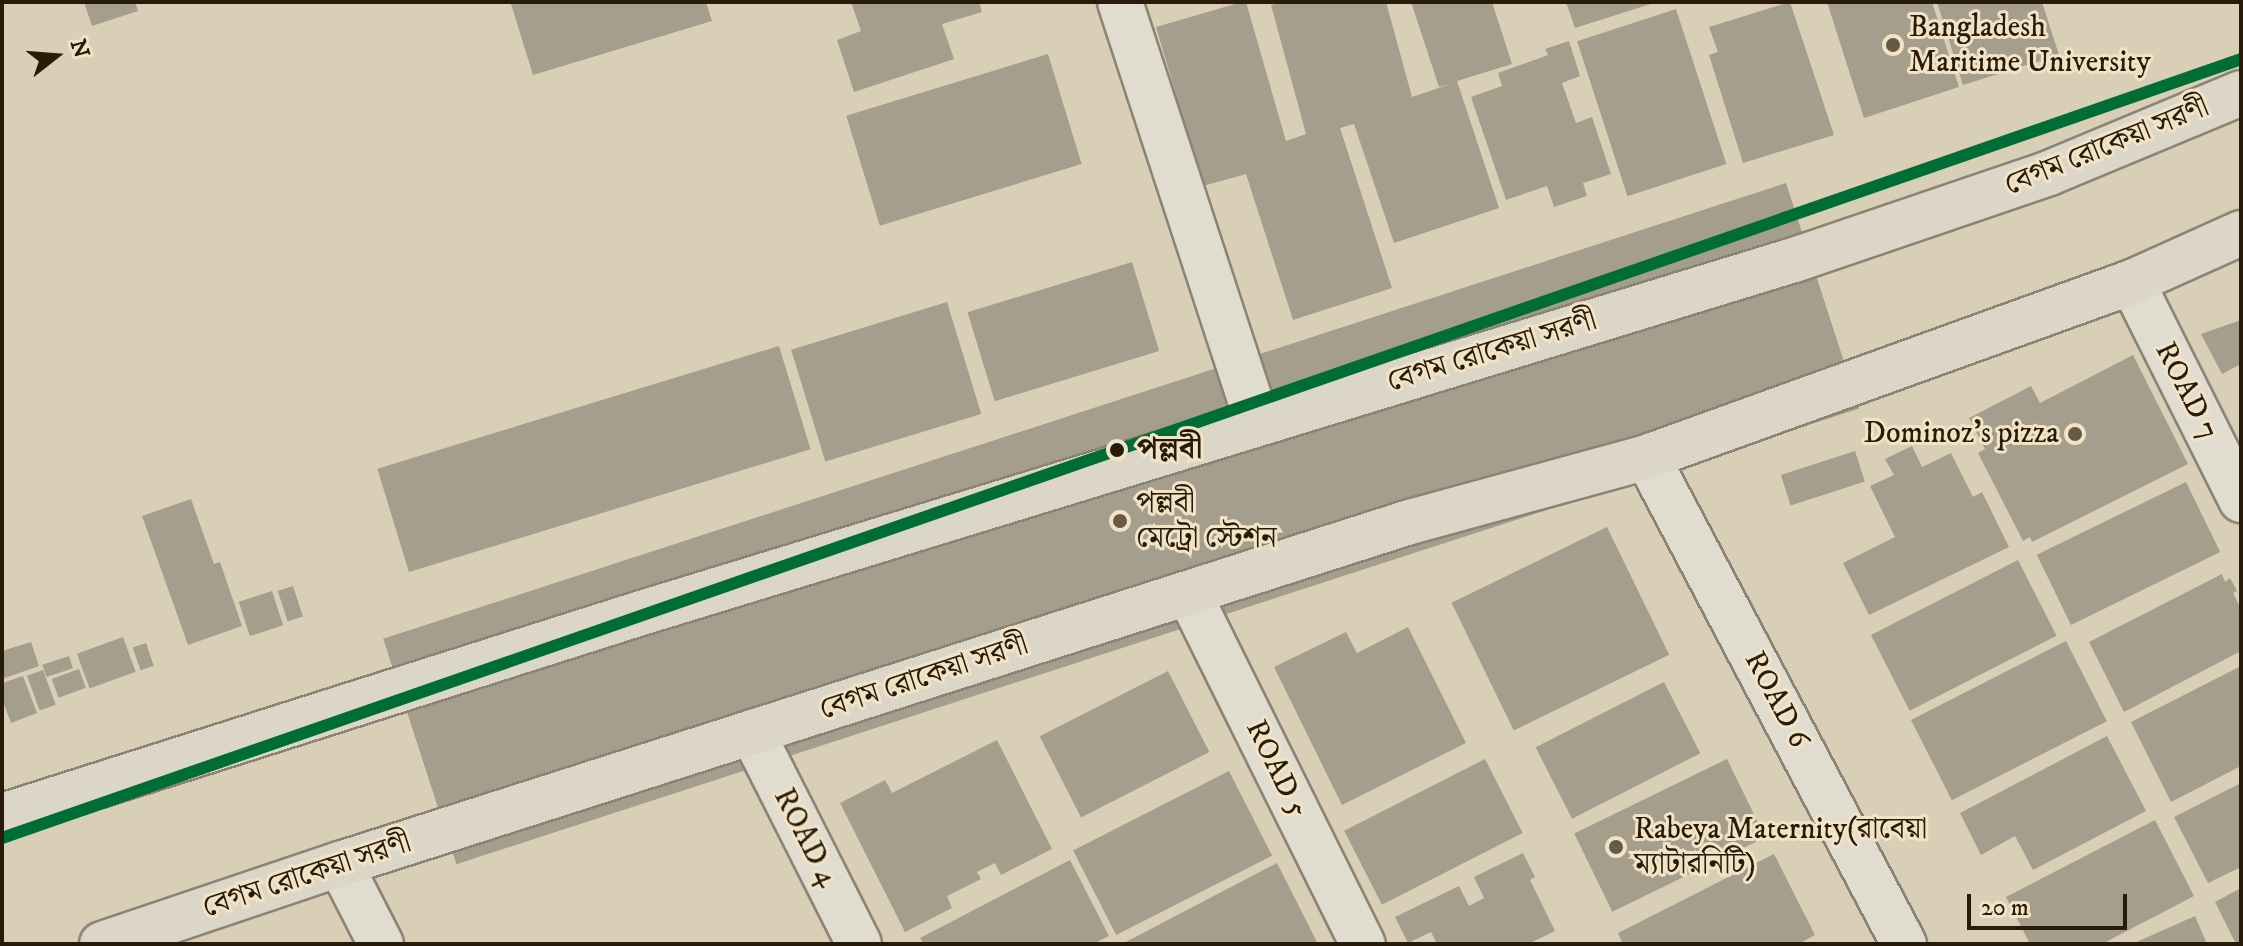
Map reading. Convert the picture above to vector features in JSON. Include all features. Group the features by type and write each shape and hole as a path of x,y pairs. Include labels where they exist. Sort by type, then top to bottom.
{"main road":[{"name":"বেগম রোকেয়া সরণী","path":"2,816 638,614 1809,255 2049,173 2241,93"},
{"name":"বেগম রোকেয়া সরণী","path":"102,944 340,864 1410,522 1647,457 2132,282 2241,233"}],"street":[{"path":"1120,2 1258,423"},
{"name":"ROAD 7","path":"2132,282 2241,500"},
{"name":"ROAD 6","path":"1647,457 1904,944"},
{"name":"ROAD 5","path":"1189,594 1363,944"},
{"name":"ROAD 4","path":"752,732 859,944"},
{"path":"340,864 381,944"}],"building":[{"path":"84,2 135,2 138,11 92,26"},
{"path":"706,2 712,21 533,75 511,4"},
{"path":"851,2 979,2 982,12 942,24 954,59 854,92 837,40 861,31"},
{"path":"1246,2 1286,141 1306,134 1271,5 1283,2 1386,2 1412,97 1451,84 1439,87 1411,2 1492,2 1512,64 1457,81 1499,208 1394,243 1354,124 1340,128 1392,288 1293,320 1246,174 1203,186 1156,27"},
{"path":"1566,2 1654,2 1654,3 1575,28"},
{"path":"1790,2 1834,135 1743,163 1709,55 1718,52 1709,27"},
{"name":"Bangladesh Maritime University","path":"1827,2 1932,2 1959,87 1864,118"},
{"path":"1937,2 2042,2 2059,55 1963,85"},
{"path":"1676,9 1726,164 1627,196 1577,41"},
{"path":"1569,41 1580,76 1562,83 1576,123 1592,117 1611,174 1583,183 1587,196 1554,207 1547,186 1506,200 1471,97 1502,86 1498,73 1548,55 1545,49"},
{"path":"1048,54 1082,164 880,226 846,116"},
{"name":"পল্লবী মেট্রো স্টেশন","path":"1786,183 1859,408 456,864 383,639"},
{"path":"1132,262 1159,351 995,401 968,312"},
{"path":"947,302 981,414 825,462 791,350"},
{"path":"2241,320 2241,364 2222,374 2201,334"},
{"path":"779,346 811,449 409,572 377,469"},
{"name":"Dominoz's pizza","path":"2133,355 2188,464 2032,542 2030,537 2023,541 1978,453 1985,449 1969,418 2031,386 2040,403"},
{"path":"1912,446 1922,467 1951,453 1973,497 1982,492 2009,547 1869,615 1843,563 1895,537 1870,486 1894,475 1885,459"},
{"path":"1855,451 1865,481 1791,506 1781,475"},
{"path":"2186,482 2220,552 2071,625 2037,555"},
{"path":"191,499 214,564 220,562 242,626 188,645 142,516"},
{"path":"1607,527 1669,655 1514,730 1452,603"},
{"path":"2018,560 2057,636 1910,711 1871,635"},
{"path":"2222,574 2225,582 2230,578 2237,591 2233,593 2241,609 2241,651 2124,712 2089,642"},
{"path":"293,586 303,616 288,621 278,591"},
{"path":"272,591 283,625 250,636 239,602"},
{"path":"1408,627 1466,743 1342,805 1274,667 1346,632 1357,653"},
{"path":"123,637 136,672 90,689 77,654"},
{"path":"2066,641 2107,721 1952,800 1911,720"},
{"path":"31,642 39,666 2,679 2,651"},
{"path":"146,643 154,666 141,670 133,648"},
{"path":"69,656 73,668 46,677 42,665"},
{"path":"2241,666 2241,766 2171,802 2131,722"},
{"path":"79,669 86,688 59,698 52,679"},
{"path":"43,670 56,705 40,711 27,676"},
{"path":"1168,671 1209,752 1081,817 1040,736"},
{"path":"23,676 37,713 11,723 2,699 2,683"},
{"path":"1664,682 1700,753 1572,819 1536,747"},
{"path":"2107,736 2146,811 2033,870 2015,836 1981,855 1960,813"},
{"path":"997,740 1052,849 1001,875 995,863 977,872 981,879 947,896 952,908 905,932 840,803 885,780 892,793"},
{"path":"1485,759 1523,833 1382,905 1344,831"},
{"path":"1727,759 1765,837 1612,912 1574,834"},
{"path":"1229,771 1272,856 1116,935 1073,850"},
{"path":"2241,783 2241,867 2208,883 2174,817"},
{"path":"2155,820 2194,896 2102,944 2030,944 2006,897"},
{"path":"1523,853 1535,877 1530,880 1555,931 1528,944 1437,944 1431,932 1408,943 1395,917 1459,886 1469,906 1484,898 1474,877"},
{"path":"1774,854 1815,935 1798,944 1623,944 1618,933"},
{"path":"1070,860 1109,936 1093,944 924,944 920,938"},
{"path":"1277,863 1318,944 1122,944"},
{"path":"2241,888 2241,944 2236,944 2215,902"},
{"path":"2195,916 2207,944 2132,944"}],"metro line":[{"name":"6","path":"2,838 2241,59"}],"place":[{"name":"Bangladesh Maritime University","path":"1893,45"},
{"name":"Dominoz's pizza","path":"2075,434"},
{"name":"পল্লবী","path":"1117,450"},
{"name":"পল্লবী মেট্রো স্টেশন","path":"1120,521"},
{"name":"Rabeya Maternity(রাবেয়া ম্যাটারনিটি)","path":"1616,847"}]}
